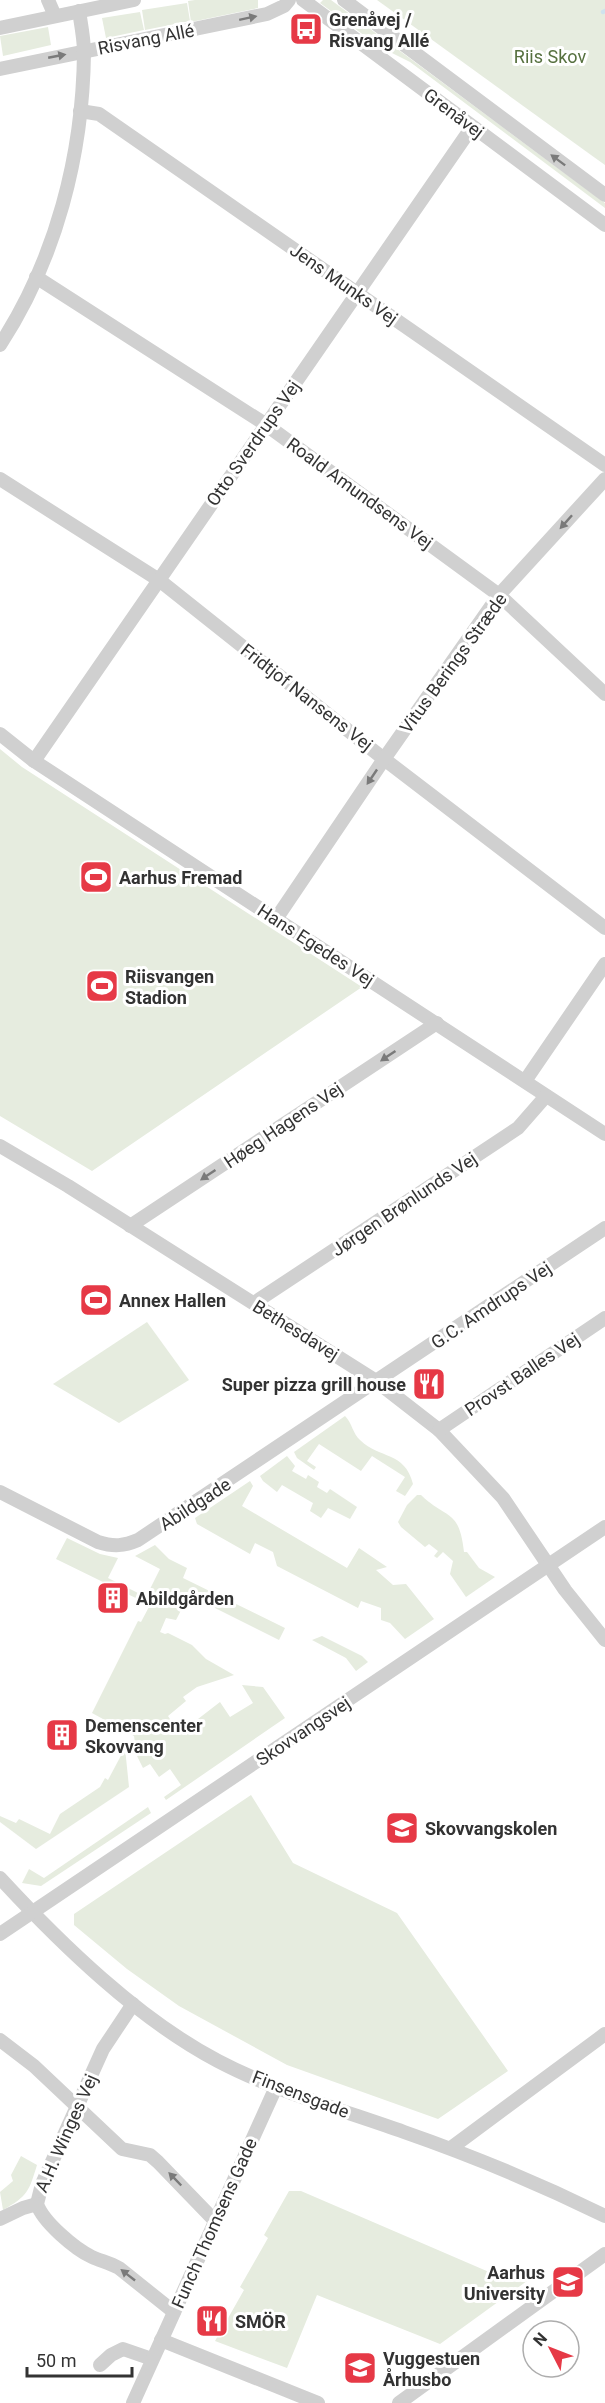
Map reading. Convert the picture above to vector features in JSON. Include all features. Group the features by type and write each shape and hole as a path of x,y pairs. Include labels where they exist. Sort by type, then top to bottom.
{"street":[{"path":"48,0 55,16"},
{"path":"0,28 134,0"},
{"name":"Risvang Allé","path":"0,69 267,14 284,6 289,0"},
{"name":"Grenåvej","path":"303,0 605,225"},
{"name":"Grenåvej","path":"344,0 605,195"},
{"path":"0,345 14,324 36,277 53,238 65,198 80,111 84,51 79,11"},
{"name":"Jens Munks Vej","path":"80,111 99,114 605,465"},
{"name":"Otto Sverdrups Vej","path":"34,761 472,127"},
{"name":"Roald Amundsens Vej","path":"36,277 266,424 499,595 605,694"},
{"name":"Fridtjof Nansens Vej","path":"0,479 159,580 384,759 605,928"},
{"name":"Vitus Berings Stræde","path":"276,919 499,595 605,479"},
{"name":"Hans Egedes Vej","path":"0,734 34,761 605,1134"},
{"path":"525,1081 605,964"},
{"name":"Høeg Hagens Vej","path":"130,1227 437,1023"},
{"name":"Jørgen Brønlunds Vej","path":"254,1304 518,1128 546,1096"},
{"name":"Bethesdavej","path":"0,1146 376,1381 439,1430 503,1498 565,1590 605,1640"},
{"name":"G.C. Amdrups Vej","path":"376,1381 605,1228"},
{"name":"Provst Balles Vej","path":"439,1430 605,1318"},
{"name":"Abildgade","path":"0,1492 99,1542 111,1546 124,1546 138,1540 194,1505 343,1406 376,1381"},
{"name":"Skovvangsvej","path":"0,1934 605,1527"},
{"name":"Finsensgade","path":"0,1878 31,1913 133,2004 160,2026 218,2061 276,2087 451,2148 605,2216"},
{"name":"A.H. Winges Vej","path":"133,2004 103,2049 42,2184 37,2204 43,2217 80,2249 93,2258 110,2262 119,2268 174,2312"},
{"path":"451,2148 605,2034"},
{"path":"0,2040 34,2066 122,2149 150,2155 215,2221"},
{"name":"Funch Thomsens Gade","path":"133,2403 276,2087"},
{"path":"0,2219 37,2204"},
{"path":"399,2403 605,2254"},
{"path":"161,2340 318,2403"},
{"path":"100,2365 111,2355 123,2349 152,2360"}],"green space":[{"path":"258,0 258,8 191,22 188,1"},
{"path":"323,0 331,0 605,203 605,208 410,62 380,47 320,3"},
{"name":"Riis Skov","path":"377,0 605,0 605,165 591,155"},
{"path":"187,3 190,21 145,30 142,10"},
{"path":"140,12 144,30 106,38 102,18"},
{"path":"48,27 51,45 3,56 0,36"},
{"name":"Aarhus Fremad","path":"0,749 22,767 362,987 92,1171 0,1116"},
{"path":"147,1322 189,1380 119,1423 53,1384"},
{"path":"345,1416 356,1435 367,1446 404,1466 413,1484 405,1496 396,1491 405,1477 372,1456 361,1471 319,1444 307,1461 316,1467 314,1470 297,1458 294,1452"},
{"path":"287,1456 295,1466 292,1471 306,1479 308,1475 319,1482 317,1487 327,1493 330,1489 357,1507 350,1519 328,1508 321,1518 310,1511 313,1503 282,1485 277,1492 263,1481 260,1476"},
{"path":"250,1481 253,1486 242,1506 347,1568 359,1548 387,1567 376,1570 393,1585 406,1584 434,1619 405,1639 390,1623 381,1620 381,1608 361,1601 358,1608 277,1566 273,1552 255,1543 250,1554 197,1524 195,1518"},
{"path":"417,1495 421,1495 455,1521 462,1538 464,1552 467,1552 479,1568 495,1577 466,1597 450,1574 453,1561 443,1552 437,1558 434,1556 438,1551 429,1544 425,1547 398,1522 407,1505"},
{"path":"67,1538 100,1554 118,1558 108,1578 146,1597 160,1569 135,1556 155,1545 169,1559 187,1568 183,1578 285,1628 279,1640 189,1595 176,1620 166,1618 160,1632 168,1633 192,1645 206,1659 234,1675 197,1687 183,1697 186,1701 168,1716 177,1730 198,1719 220,1702 230,1717 253,1703 242,1685 263,1687 285,1718 166,1800 164,1797 181,1785 170,1769 159,1777 150,1764 143,1768 137,1756 134,1736 92,1713 138,1621 141,1622 150,1605 56,1559"},
{"path":"322,1636 362,1656 368,1662 356,1671 346,1658 312,1640"},
{"path":"125,1748 129,1787 36,1849 0,1822 0,1816 16,1823 19,1819 50,1834 60,1814 100,1787 105,1778 108,1780"},
{"path":"251,1795 293,1863 397,1913 508,2071 438,2119 287,2065 179,2006 127,1969 74,1925 74,1914"},
{"path":"148,1807 151,1813 41,1886 22,1883 29,1869 44,1878"},
{"path":"21,2156 37,2165 34,2174 23,2196 3,2210 0,2192 13,2181 11,2175"},
{"path":"289,2191 301,2191 496,2275 527,2281 440,2344 317,2295 287,2368 215,2341 244,2290 240,2287 268,2238 264,2235"}],"place":[{"name":"Grenåvej / Risvang Allé","path":"306,29"},
{"name":"Aarhus Fremad","path":"96,877"},
{"name":"Riisvangen Stadion","path":"102,986"},
{"name":"Annex Hallen","path":"96,1300"},
{"name":"Super pizza grill house","path":"429,1384"},
{"name":"Abildgården","path":"113,1598"},
{"name":"Demenscenter Skovvang","path":"62,1735"},
{"name":"Skovvangskolen","path":"402,1828"},
{"name":"Aarhus University","path":"568,2282"},
{"name":"SMÖR","path":"212,2321"},
{"name":"Vuggestuen Århusbo","path":"360,2368"}]}
